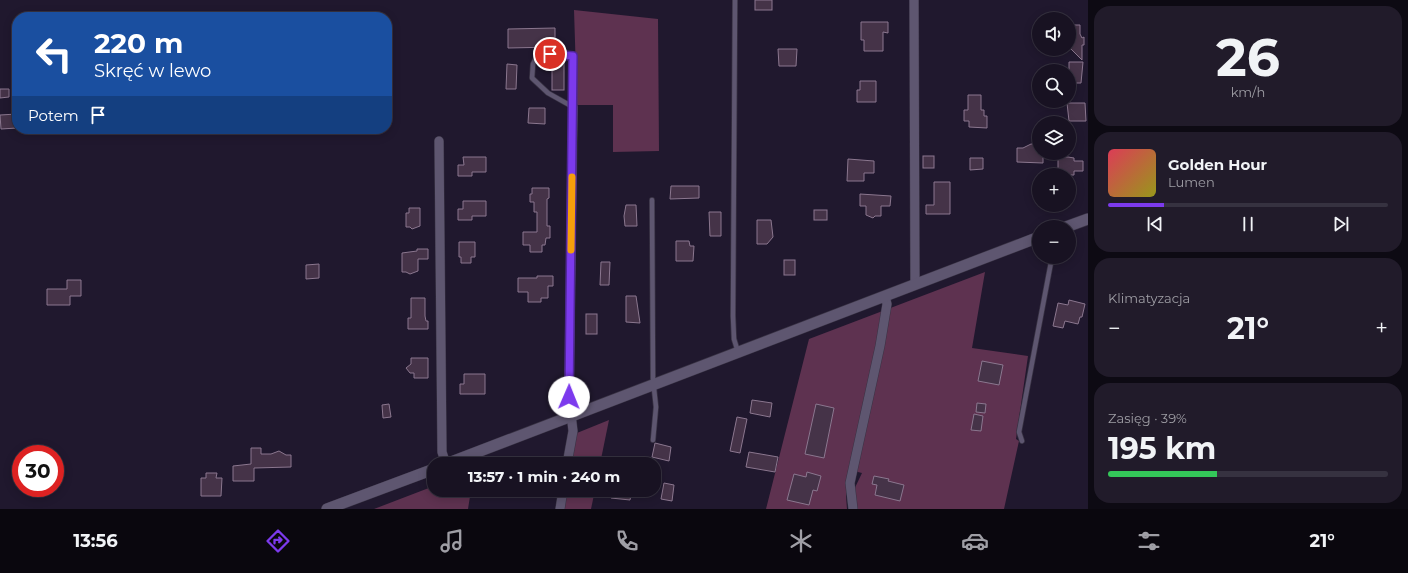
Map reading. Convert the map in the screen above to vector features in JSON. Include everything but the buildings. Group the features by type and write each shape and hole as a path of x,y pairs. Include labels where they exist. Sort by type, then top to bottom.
{"street":[{"path":"914,0 915,284"},
{"path":"568,457 573,436 569,397 573,107"},
{"path":"440,141 442,452 444,457"},
{"path":"1076,223 1088,219"},
{"path":"464,457 1032,240"},
{"path":"853,509 850,483 880,346 887,304 885,296"},
{"path":"327,509 427,472"},
{"path":"560,509 562,497"}],"lane":[{"path":"735,0 733,316 734,339 738,352"},
{"path":"537,56 573,56 573,107 548,93 532,78 533,64 537,56"},
{"path":"652,200 653,385 656,407 653,440"},
{"path":"1022,441 1019,432 1051,264"}],"shaded area":[{"path":"574,10 658,19 659,151 613,152 613,105 577,105"},
{"path":"985,272 972,348 1028,356 1016,439 1019,441 1004,509 853,509 851,496 862,473 850,470 846,496 847,509 766,509 809,339"},
{"path":"609,420 601,457 568,457 572,435"},
{"path":"427,489 427,497 470,497 468,509 374,509"},
{"path":"561,497 594,497 591,509 559,509"}],"slow traffic":[{"path":"571,250 572,177"}],"route":[{"path":"550,54 573,56 569,397"}]}
